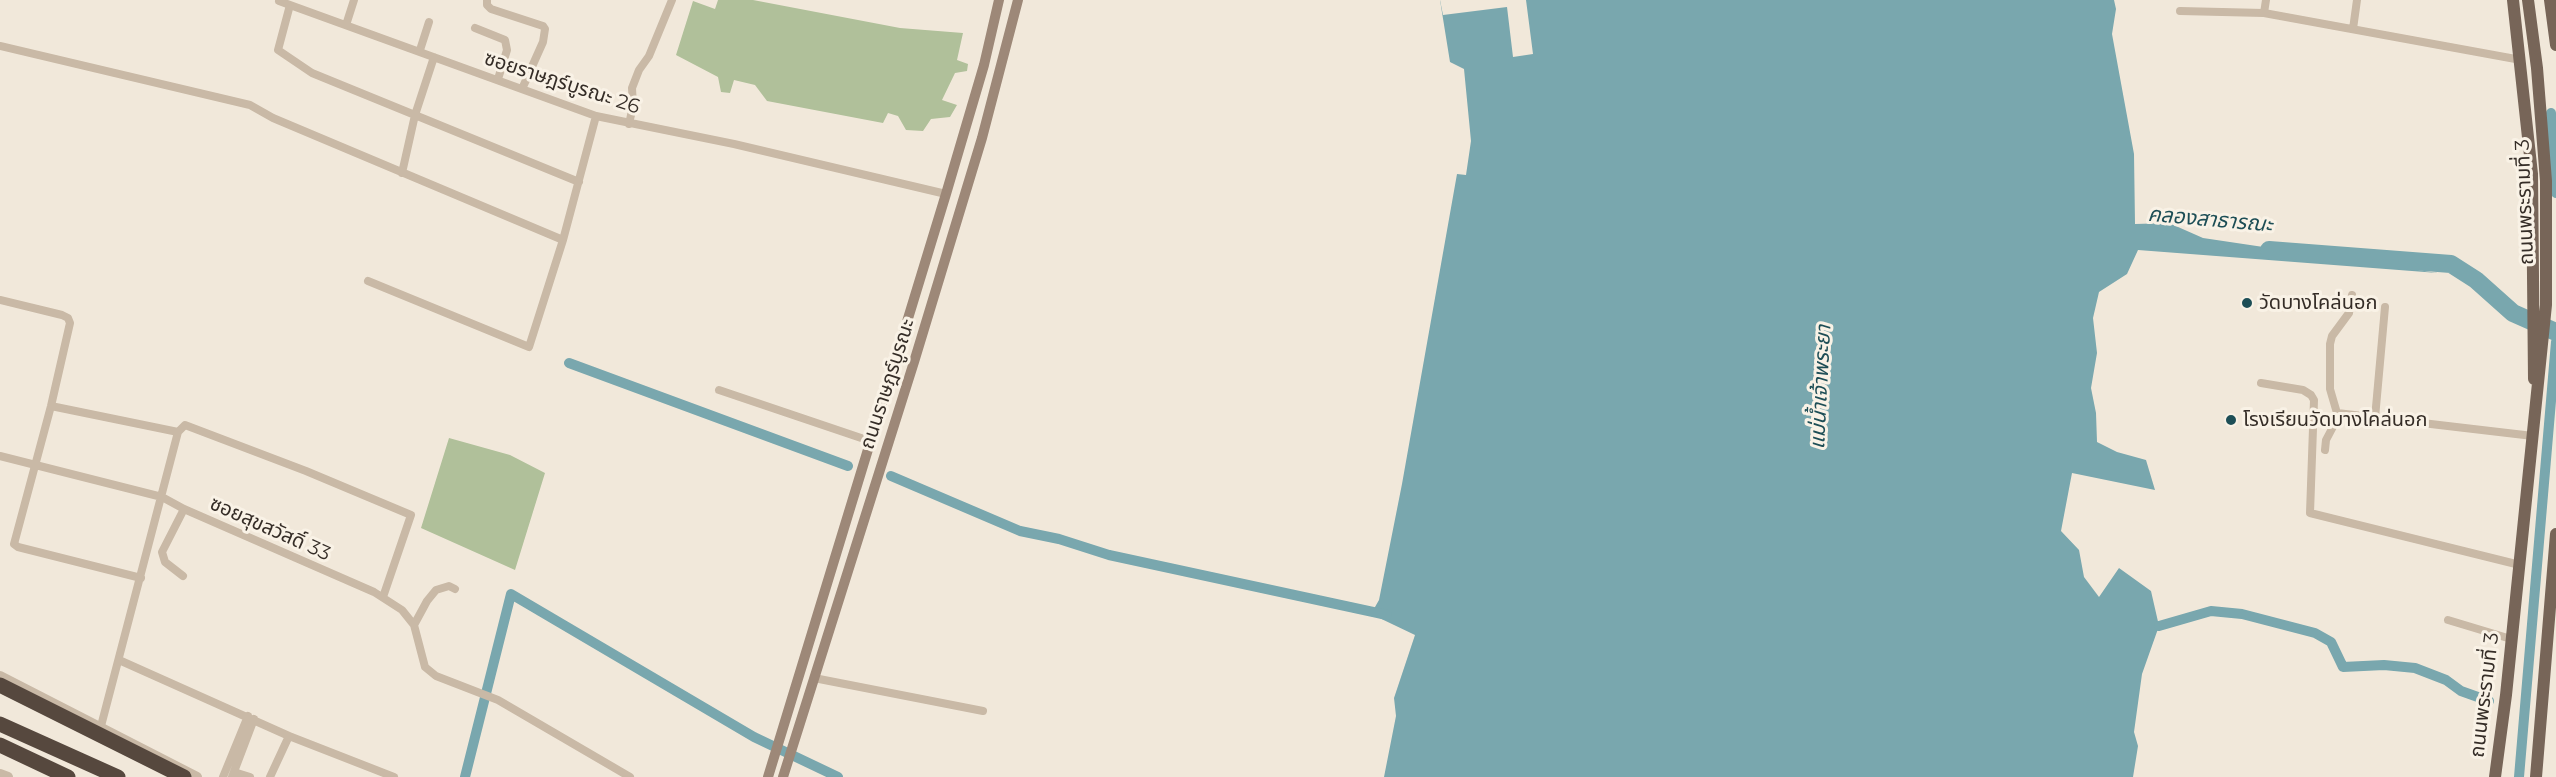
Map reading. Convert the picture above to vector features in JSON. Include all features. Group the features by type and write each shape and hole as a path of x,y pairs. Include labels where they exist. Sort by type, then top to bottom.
{"highway":[{"path":"0,686 184,777"},
{"path":"1,725 118,777"},
{"path":"0,747 68,777"}],"main road":[{"name":"ถนนราษฎร์บูรณะ","path":"768,777 946,194 984,65 999,0"},
{"name":"ถนนราษฎร์บูรณะ","path":"783,777 921,340 991,104 1018,0"},
{"name":"ถนนพระรามที่ 3","path":"2495,777 2543,351 2547,285 2546,181 2537,68 2528,0"},
{"path":"2550,0 2556,45"},
{"name":"ถนนพระรามที่ 3","path":"2515,3 2532,174 2536,403"},
{"path":"2536,777 2556,534"}],"street":[{"path":"346,25 354,0"},
{"path":"487,0 487,5 491,9 543,26 545,29 543,42 522,89"},
{"path":"629,124 633,106 632,88 639,70 649,56 672,0"},
{"path":"2264,13 2266,0"},
{"path":"2353,29 2357,0"},
{"name":"ซอยราษฎร์บูรณะ 26","path":"279,1 420,50 596,116 734,144 946,194"},
{"path":"290,5 277,45 280,52 312,73 579,182"},
{"path":"2180,11 2264,13 2521,60"},
{"path":"420,50 429,22"},
{"path":"475,28 505,40 507,50 498,79"},
{"path":"0,45 250,105 273,118 563,240"},
{"path":"402,173 415,115 434,57"},
{"path":"368,281 529,347 563,240 596,116"},
{"path":"2325,450 2326,440 2336,423 2337,413 2330,389 2330,344 2332,336 2349,313 2352,295"},
{"path":"0,300 62,315 68,318 70,323 51,406 14,544 141,578"},
{"path":"2375,418 2385,307"},
{"path":"2261,383 2303,390 2314,400 2310,513 2520,565"},
{"path":"719,390 870,441"},
{"path":"51,406 178,432"},
{"path":"2337,413 2533,436"},
{"path":"101,726 181,427 189,425 411,515 383,597"},
{"name":"ซอยสุขสวัสดิ์ 33","path":"0,456 162,497 184,509 383,597 402,610 414,626"},
{"path":"183,576 165,562 162,552 184,509"},
{"path":"455,589 449,586 436,590 427,601 414,626 425,667 430,672 498,700 630,777"},
{"path":"2448,620 2511,639"},
{"path":"119,660 289,736 394,777"},
{"path":"0,676 197,777"},
{"path":"814,678 983,711"},
{"path":"250,777 233,774 251,718"},
{"path":"224,777 251,718"},
{"path":"270,777 289,736"},
{"path":"0,774 7,777"}],"green space":[{"path":"718,0 753,0 900,28 963,33 957,60 968,64 967,71 955,73 942,100 957,105 950,117 931,119 923,131 906,130 898,116 888,113 883,123 767,101 755,85 734,80 730,93 721,92 718,77 676,55 693,1 715,9"},
{"path":"449,438 510,455 545,473 515,570 421,528"}],"water":[{"name":"แม่น้ำเจ้าพระยา","path":"1440,0 2114,0 2116,9 2112,34 2134,154 2135,224 2169,223 2203,238 2438,273 2138,250 2127,274 2099,292 2093,318 2097,353 2091,388 2096,413 2097,442 2117,452 2146,460 2155,490 2072,473 2061,531 2079,550 2084,577 2099,597 2119,568 2151,591 2159,626 2142,674 2134,732 2138,746 2133,777 1384,777 1396,716 1394,698 1415,635 1371,614 1379,600 1402,484 1457,174 1466,175 1471,141 1464,69 1450,62"}],"pier":[{"path":"1440,0 1526,0 1533,54 1513,57 1507,7 1443,15"}],"waterway":[{"path":"2551,113 2556,193"},
{"name":"คลองสาธารณะ","path":"2269,250 2451,264 2476,280 2513,313 2556,332"},
{"path":"2519,777 2556,342"},
{"path":"569,363 848,466"},
{"path":"891,476 1020,531 1059,539 1109,555 1387,615"},
{"path":"465,777 511,594 754,737 838,777"},
{"path":"2159,626 2211,611 2242,614 2315,633 2331,642 2343,667 2384,665 2415,668 2446,680 2461,691 2489,701"}],"place":[{"name":"วัดบางโคล่นอก","path":"2247,303"},
{"name":"โรงเรียนวัดบางโคล่นอก","path":"2231,420"}]}
